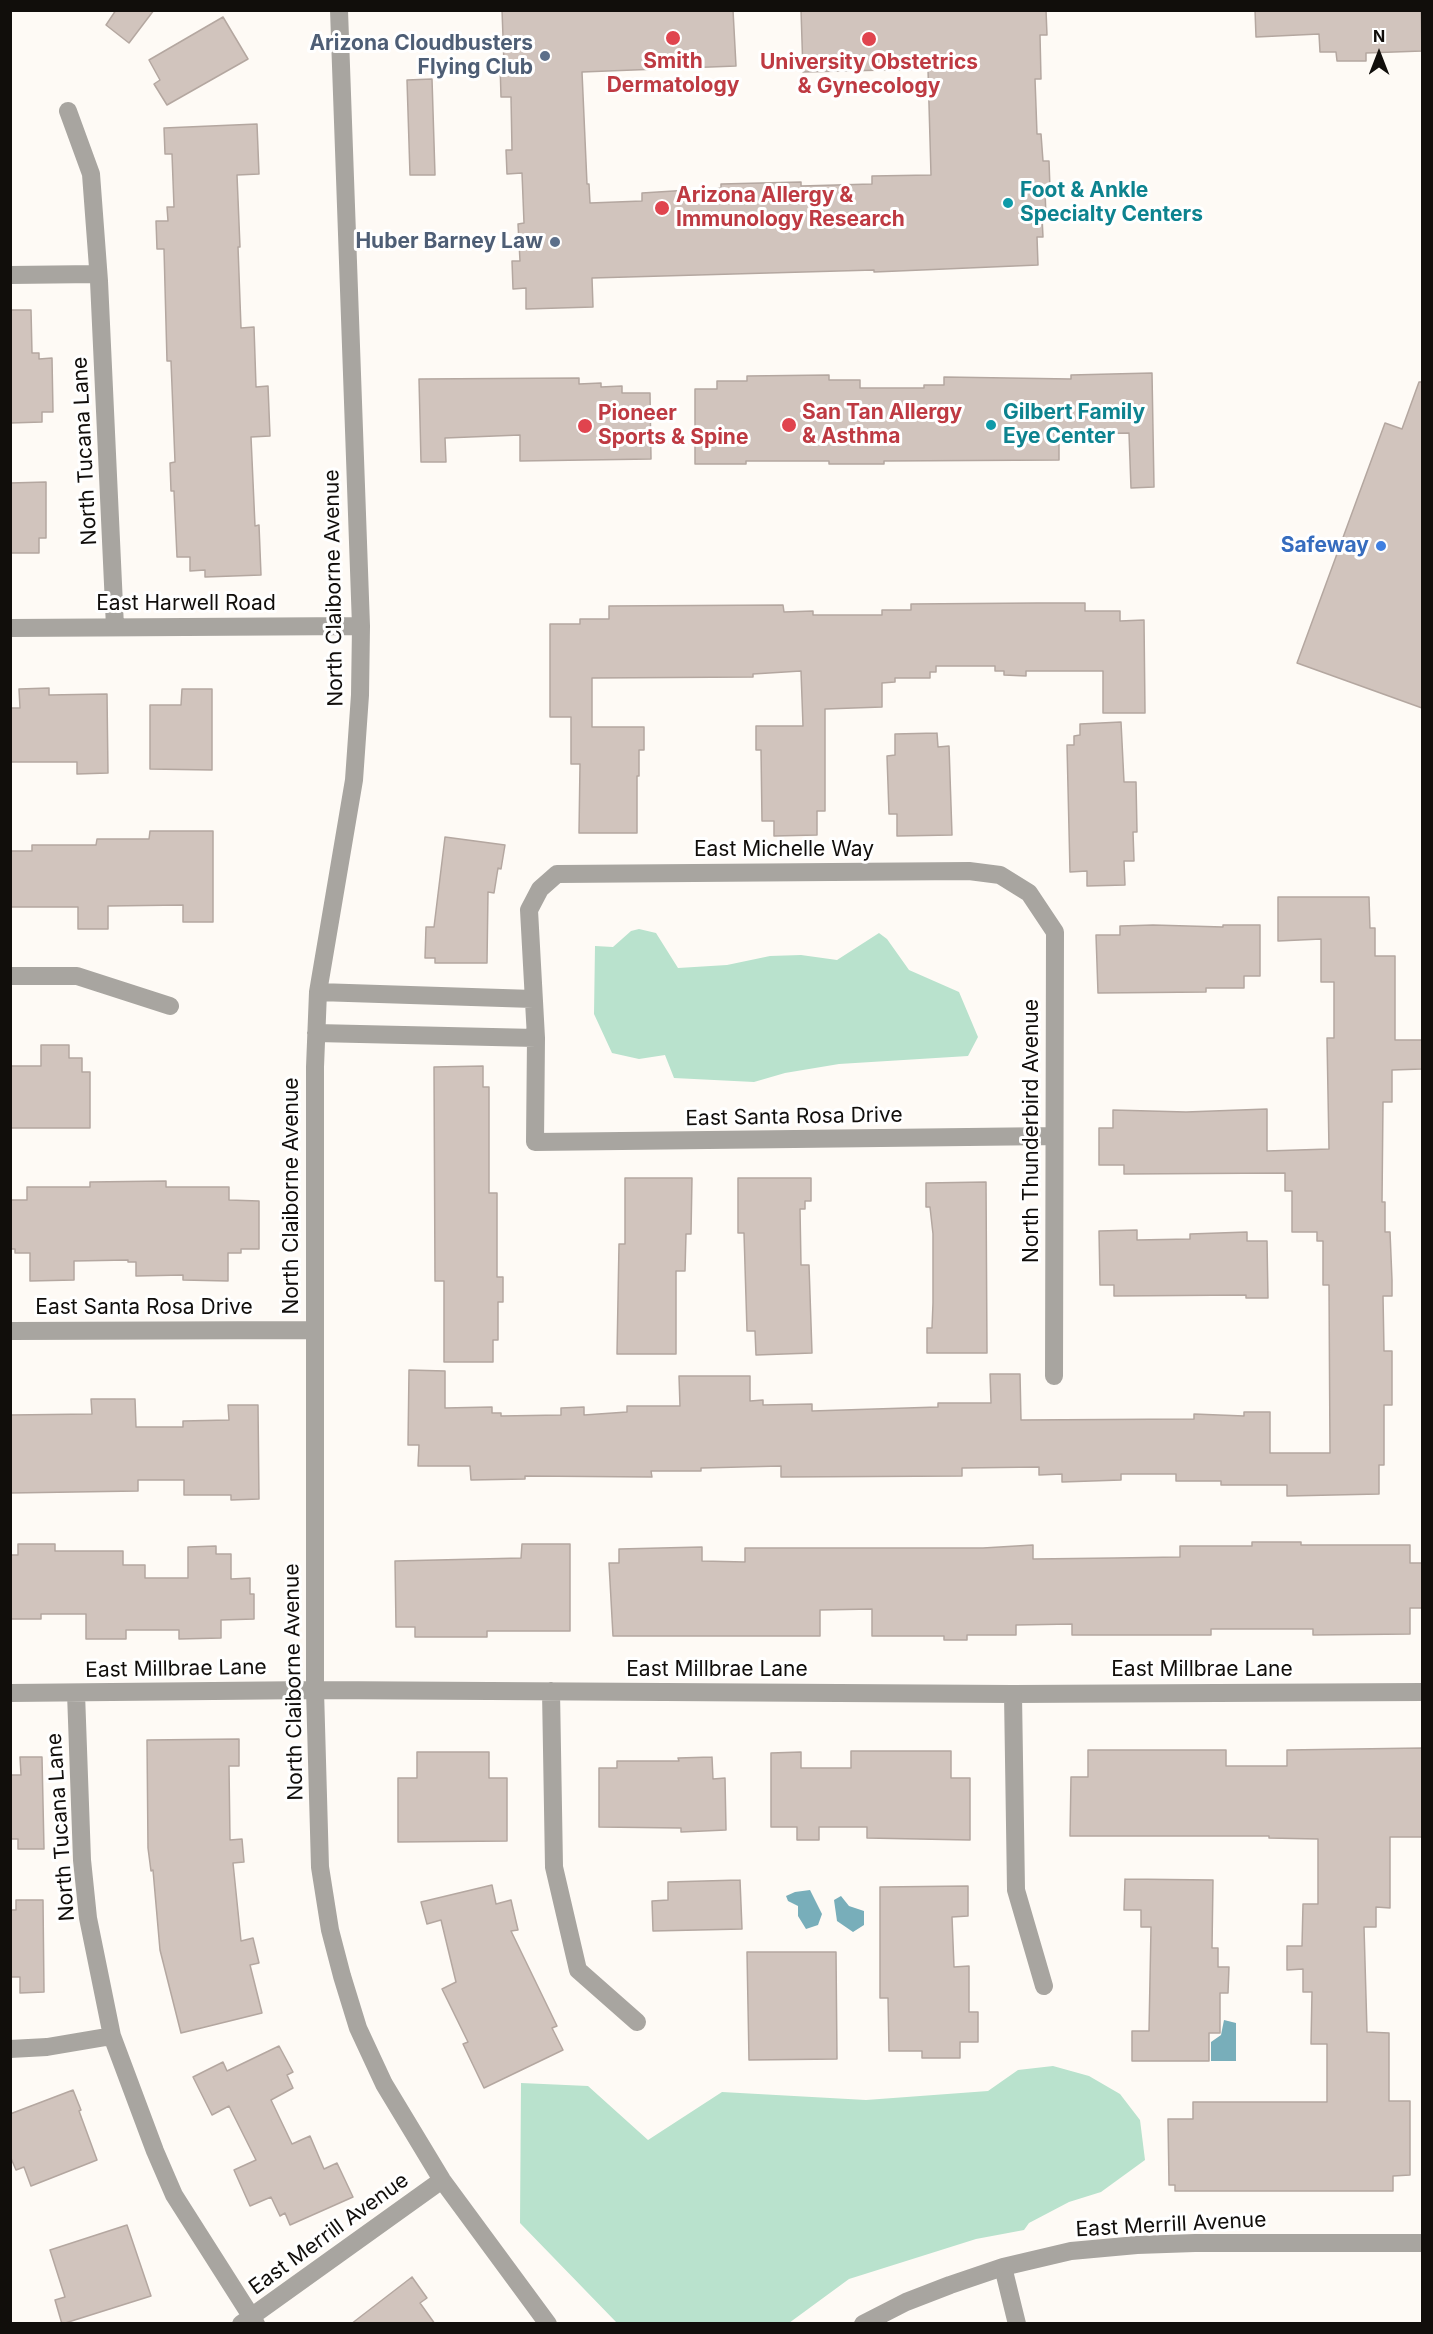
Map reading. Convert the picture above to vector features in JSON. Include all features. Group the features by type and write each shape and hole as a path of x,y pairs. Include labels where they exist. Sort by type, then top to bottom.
{"street":[{"name":"North Claiborne Avenue","path":"339,10 361,626 360,695 354,780 318,992 316,1033 315,1690 320,1867 335,1948 358,2028 384,2084 442,2180 548,2324"},
{"name":"North Tucana Lane","path":"68,111 91,174 99,281 115,627"},
{"path":"10,274 97,274"},
{"name":"East Harwell Road","path":"10,628 361,626"},
{"name":"East Michelle Way","path":"533,999 529,910 540,889 557,874 969,871 1000,875 1029,893"},
{"name":"North Thunderbird Avenue","path":"1029,893 1055,932 1054,1376"},
{"path":"10,976 77,976 170,1006"},
{"path":"316,1033 536,1038 533,999 318,992"},
{"name":"East Santa Rosa Drive","path":"536,1038 535,1142 1054,1136"},
{"name":"East Santa Rosa Drive","path":"10,1331 314,1330"},
{"name":"East Millbrae Lane","path":"10,1693 315,1690 1013,1694 1422,1692"},
{"path":"551,1691 554,1867 578,1970 637,2022"},
{"name":"North Tucana Lane","path":"76,1693 82,1860 88,1918 112,2036 174,2195 249,2321"},
{"path":"1013,1694 1016,1890 1044,1986"},
{"path":"10,2049 47,2047 112,2036"},
{"name":"East Merrill Avenue","path":"249,2321 442,2180"},
{"name":"East Merrill Avenue","path":"863,2324 906,2302 1003,2267 1071,2251 1196,2243 1422,2243"},
{"path":"1003,2267 1017,2324"}],"green space":[{"path":"639,929 656,933 678,968 727,965 770,956 801,955 837,960 879,933 887,939 909,970 959,992 978,1037 968,1056 839,1064 785,1073 754,1082 674,1078 665,1055 639,1059 612,1053 594,1014 595,946 613,947 631,931"},
{"path":"1053,2066 1089,2076 1120,2094 1140,2120 1145,2160 1101,2192 1069,2202 1029,2223 1024,2230 976,2239 849,2279 789,2323 617,2323 520,2223 521,2083 588,2086 648,2140 722,2092 866,2100 988,2091 1018,2070"}],"water":[{"path":"810,1890 822,1914 818,1925 806,1929 798,1916 798,1906 788,1901 786,1896"},
{"path":"841,1896 849,1906 864,1911 864,1925 853,1932 837,1921 834,1900"},
{"path":"1224,2020 1236,2023 1236,2061 1211,2061 1211,2042 1221,2035"}],"building":[{"path":"116,10 154,10 129,43 106,25"},
{"path":"502,10 733,10 736,66 582,72 587,184 589,184 590,203 642,201 642,193 721,188 721,184 801,182 801,186 872,184 872,176 931,175 928,69 803,72 801,10 1046,10 1047,35 1040,35 1041,79 1035,79 1037,134 1041,134 1043,161 1049,161 1050,189 1045,190 1046,217 1042,217 1043,237 1037,237 1038,265 874,272 874,270 592,278 593,307 526,309 526,288 513,289 512,261 520,261 518,224 524,223 522,173 507,174 506,150 512,150 511,97 501,97 500,64 504,64"},
{"path":"1255,10 1421,10 1422,51 1366,53 1366,61 1337,61 1336,52 1320,52 1319,34 1256,37"},
{"path":"223,17 248,59 167,105 154,84 160,80 149,60"},
{"path":"432,79 435,175 410,175 407,80"},
{"path":"257,124 259,174 237,175 241,328 254,327 256,387 268,386 270,436 251,437 255,526 259,525 261,575 205,577 205,570 190,571 190,557 177,557 174,491 171,491 170,463 175,462 171,361 167,361 164,249 157,249 156,221 168,221 167,207 174,207 172,154 165,154 164,128"},
{"path":"10,310 31,310 32,353 39,353 39,359 52,358 53,412 42,412 42,422 10,423"},
{"path":"1152,373 1154,487 1131,488 1129,433 1059,434 1059,460 884,461 884,464 829,464 829,461 746,461 746,464 695,464 695,389 717,389 717,381 747,381 747,376 829,375 829,380 860,380 860,388 924,388 924,385 944,385 944,377 1071,379 1071,375"},
{"path":"579,378 579,384 601,383 601,387 622,386 622,393 650,393 651,459 520,461 520,435 445,438 446,462 421,462 419,379"},
{"name":"Safeway","path":"1419,382 1422,382 1422,708 1297,663 1385,423 1402,429"},
{"path":"46,482 46,538 39,538 39,553 10,553 10,483"},
{"path":"1085,603 1085,611 1120,611 1120,621 1144,620 1145,713 1103,713 1103,671 1026,671 1026,676 1004,675 1004,671 995,671 995,666 936,666 936,672 930,672 930,678 895,678 895,682 882,683 882,707 825,709 825,811 817,811 817,835 774,836 774,821 762,821 761,750 756,750 756,726 803,726 801,671 753,674 753,677 592,678 592,727 644,727 644,750 639,750 637,833 579,833 580,764 571,764 571,717 550,717 550,624 580,624 580,619 609,619 609,606 783,605 784,612 813,611 813,615 882,615 882,610 911,610 911,604"},
{"path":"49,688 49,695 107,694 108,773 77,774 77,762 10,762 10,708 20,708 19,689"},
{"path":"182,689 212,689 212,770 150,769 150,705 181,705"},
{"path":"1121,722 1124,782 1136,782 1137,832 1133,832 1134,861 1124,861 1125,885 1087,886 1087,871 1070,872 1067,745 1074,745 1074,736 1080,735 1080,724"},
{"path":"937,733 938,747 949,746 952,835 897,836 897,814 889,814 887,756 895,755 895,734"},
{"path":"150,831 213,831 213,922 183,922 183,905 108,906 108,929 78,929 78,907 10,907 10,851 32,851 32,845 96,845 97,839 149,839"},
{"path":"445,837 505,845 494,893 488,892 487,963 435,963 435,958 425,958 426,927 434,927"},
{"path":"1278,897 1369,897 1370,928 1375,928 1375,956 1395,956 1395,1040 1422,1040 1422,1069 1392,1070 1392,1102 1383,1102 1382,1202 1385,1202 1385,1232 1390,1232 1392,1280 1392,1296 1383,1296 1384,1351 1392,1351 1392,1405 1384,1405 1384,1465 1379,1465 1379,1494 1287,1496 1287,1485 1221,1485 1221,1481 1176,1481 1176,1474 1121,1474 1121,1480 1062,1482 1062,1474 1039,1475 1039,1467 962,1468 962,1476 781,1477 781,1466 701,1468 701,1471 651,1471 652,1477 525,1476 525,1479 471,1480 470,1466 418,1466 419,1445 408,1445 409,1370 445,1371 445,1408 492,1407 492,1413 501,1413 501,1416 561,1415 561,1408 584,1407 584,1415 627,1412 627,1406 680,1406 679,1376 750,1376 750,1401 763,1400 763,1405 812,1404 812,1411 938,1407 938,1403 991,1403 990,1374 1020,1374 1021,1420 1194,1419 1194,1414 1244,1416 1244,1412 1270,1412 1270,1453 1330,1453 1329,1285 1323,1285 1323,1241 1317,1241 1317,1232 1292,1232 1292,1191 1285,1191 1285,1173 1124,1174 1124,1165 1099,1165 1099,1128 1113,1128 1113,1110 1186,1112 1267,1109 1267,1151 1329,1149 1327,1038 1334,1038 1334,982 1321,982 1321,939 1278,941"},
{"path":"1223,925 1260,925 1260,976 1244,976 1244,988 1206,988 1206,992 1098,993 1096,935 1120,935 1120,926 1223,927"},
{"path":"41,1045 69,1045 69,1058 82,1058 82,1072 90,1072 90,1128 10,1128 10,1066 41,1066"},
{"path":"483,1066 483,1087 489,1087 489,1193 497,1193 497,1277 503,1277 503,1302 498,1302 498,1340 493,1340 493,1362 444,1362 444,1281 435,1281 434,1067"},
{"path":"625,1178 692,1178 691,1234 686,1234 685,1271 676,1271 676,1354 617,1354 619,1244 625,1244"},
{"path":"738,1178 811,1178 811,1201 805,1201 805,1209 800,1209 801,1265 809,1265 812,1353 756,1355 755,1331 747,1331 744,1233 738,1233"},
{"path":"166,1181 166,1187 229,1187 229,1200 259,1201 259,1249 241,1249 241,1253 228,1253 228,1281 183,1280 183,1275 136,1276 136,1262 128,1262 128,1260 74,1261 74,1280 30,1281 30,1253 15,1253 15,1249 10,1249 10,1200 27,1200 27,1187 90,1187 90,1182"},
{"path":"986,1182 987,1353 927,1353 927,1328 932,1328 933,1234 930,1207 926,1207 926,1183"},
{"path":"1137,1230 1137,1240 1190,1239 1190,1234 1247,1232 1247,1241 1267,1241 1268,1298 1246,1298 1246,1295 1114,1296 1114,1285 1100,1285 1099,1231"},
{"path":"91,1399 135,1399 136,1427 183,1427 183,1421 229,1420 228,1405 258,1405 259,1499 231,1500 231,1495 184,1495 184,1480 138,1480 138,1491 10,1493 10,1415 92,1414"},
{"path":"1252,1542 1301,1542 1301,1545 1410,1545 1410,1563 1422,1563 1422,1608 1410,1608 1410,1634 1313,1635 1313,1629 1211,1629 1211,1635 1072,1635 1072,1624 1016,1625 1016,1635 967,1635 967,1640 944,1640 944,1636 872,1636 872,1609 820,1610 820,1636 613,1636 609,1563 619,1563 619,1549 702,1547 702,1561 745,1562 745,1548 983,1548 1033,1545 1033,1559 1180,1557 1180,1546 1252,1546"},
{"path":"18,1544 55,1544 55,1551 123,1551 123,1565 145,1565 145,1578 188,1578 188,1547 216,1546 216,1554 231,1554 231,1579 250,1578 250,1594 254,1594 254,1619 221,1620 221,1638 179,1639 179,1630 126,1630 126,1639 86,1639 86,1614 41,1614 41,1619 10,1619 10,1555 18,1555"},
{"path":"522,1544 570,1544 570,1631 487,1631 487,1637 415,1637 415,1627 396,1627 395,1561 521,1558"},
{"path":"239,1739 239,1766 229,1766 230,1840 242,1839 244,1862 233,1863 241,1941 253,1938 259,1963 250,1965 262,2013 181,2033 160,1950 153,1870 151,1871 148,1848 147,1740"},
{"path":"1422,1748 1422,1837 1390,1837 1390,1908 1376,1907 1376,1927 1364,1927 1367,2032 1389,2033 1389,2101 1410,2101 1410,2175 1393,2176 1393,2191 1175,2191 1175,2185 1169,2185 1168,2119 1193,2119 1193,2102 1327,2102 1327,2044 1311,2044 1312,1992 1303,1992 1303,1969 1287,1970 1287,1946 1302,1946 1303,1904 1318,1904 1318,1839 1269,1838 1269,1836 1070,1836 1071,1777 1088,1777 1088,1750 1226,1750 1226,1766 1287,1766 1287,1750"},
{"path":"851,1751 951,1751 951,1778 970,1778 970,1840 867,1838 867,1827 819,1827 819,1840 797,1840 797,1827 771,1827 771,1753 801,1752 801,1768 851,1768"},
{"path":"417,1752 489,1752 489,1778 507,1778 507,1841 398,1842 398,1778 417,1778"},
{"path":"20,1757 42,1757 44,1849 18,1849 18,1839 10,1839 10,1775 21,1775"},
{"path":"712,1757 713,1779 725,1778 726,1830 681,1832 681,1828 599,1827 599,1768 617,1768 617,1761 679,1761 678,1758"},
{"path":"1125,1879 1213,1880 1212,1948 1218,1948 1218,1967 1229,1967 1228,1993 1220,1993 1220,2033 1209,2033 1209,2061 1132,2061 1132,2031 1149,2031 1151,1927 1141,1927 1141,1910 1124,1910"},
{"path":"740,1880 742,1929 653,1931 652,1901 668,1900 668,1882"},
{"path":"492,1885 496,1904 511,1900 518,1930 511,1931 557,2026 552,2028 563,2050 484,2088 463,2044 468,2042 442,1989 456,1982 441,1920 427,1924 421,1902"},
{"path":"968,1886 968,1916 952,1917 954,1967 969,1966 969,2012 978,2012 978,2042 960,2042 960,2058 922,2058 922,2051 889,2051 888,1998 880,1998 880,1887"},
{"path":"16,1900 43,1900 44,1992 20,1993 20,1977 10,1977 10,1910 16,1910"},
{"path":"747,1952 836,1952 837,2059 749,2060"},
{"path":"279,2046 293,2072 287,2075 293,2088 271,2100 292,2144 310,2136 324,2169 337,2163 353,2197 290,2225 285,2213 280,2216 271,2197 250,2206 234,2170 256,2160 229,2106 212,2115 193,2077 223,2062 227,2071"},
{"path":"73,2090 97,2160 31,2186 24,2167 16,2170 10,2156 10,2114"},
{"path":"127,2225 151,2296 62,2324 55,2300 65,2297 50,2250"},
{"path":"412,2277 427,2298 420,2303 435,2324 351,2324"}],"place":[{"name":"Smith Dermatology","path":"673,38"},
{"name":"University Obstetrics & Gynecology","path":"869,39"},
{"name":"Arizona Cloudbusters Flying Club","path":"545,56"},
{"name":"Foot & Ankle Specialty Centers","path":"1008,203"},
{"name":"Arizona Allergy & Immunology Research","path":"662,208"},
{"name":"Huber Barney Law","path":"555,242"},
{"name":"San Tan Allergy & Asthma","path":"789,425"},
{"name":"Gilbert Family Eye Center","path":"991,425"},
{"name":"Pioneer Sports & Spine","path":"585,426"},
{"name":"Safeway","path":"1381,546"}]}
